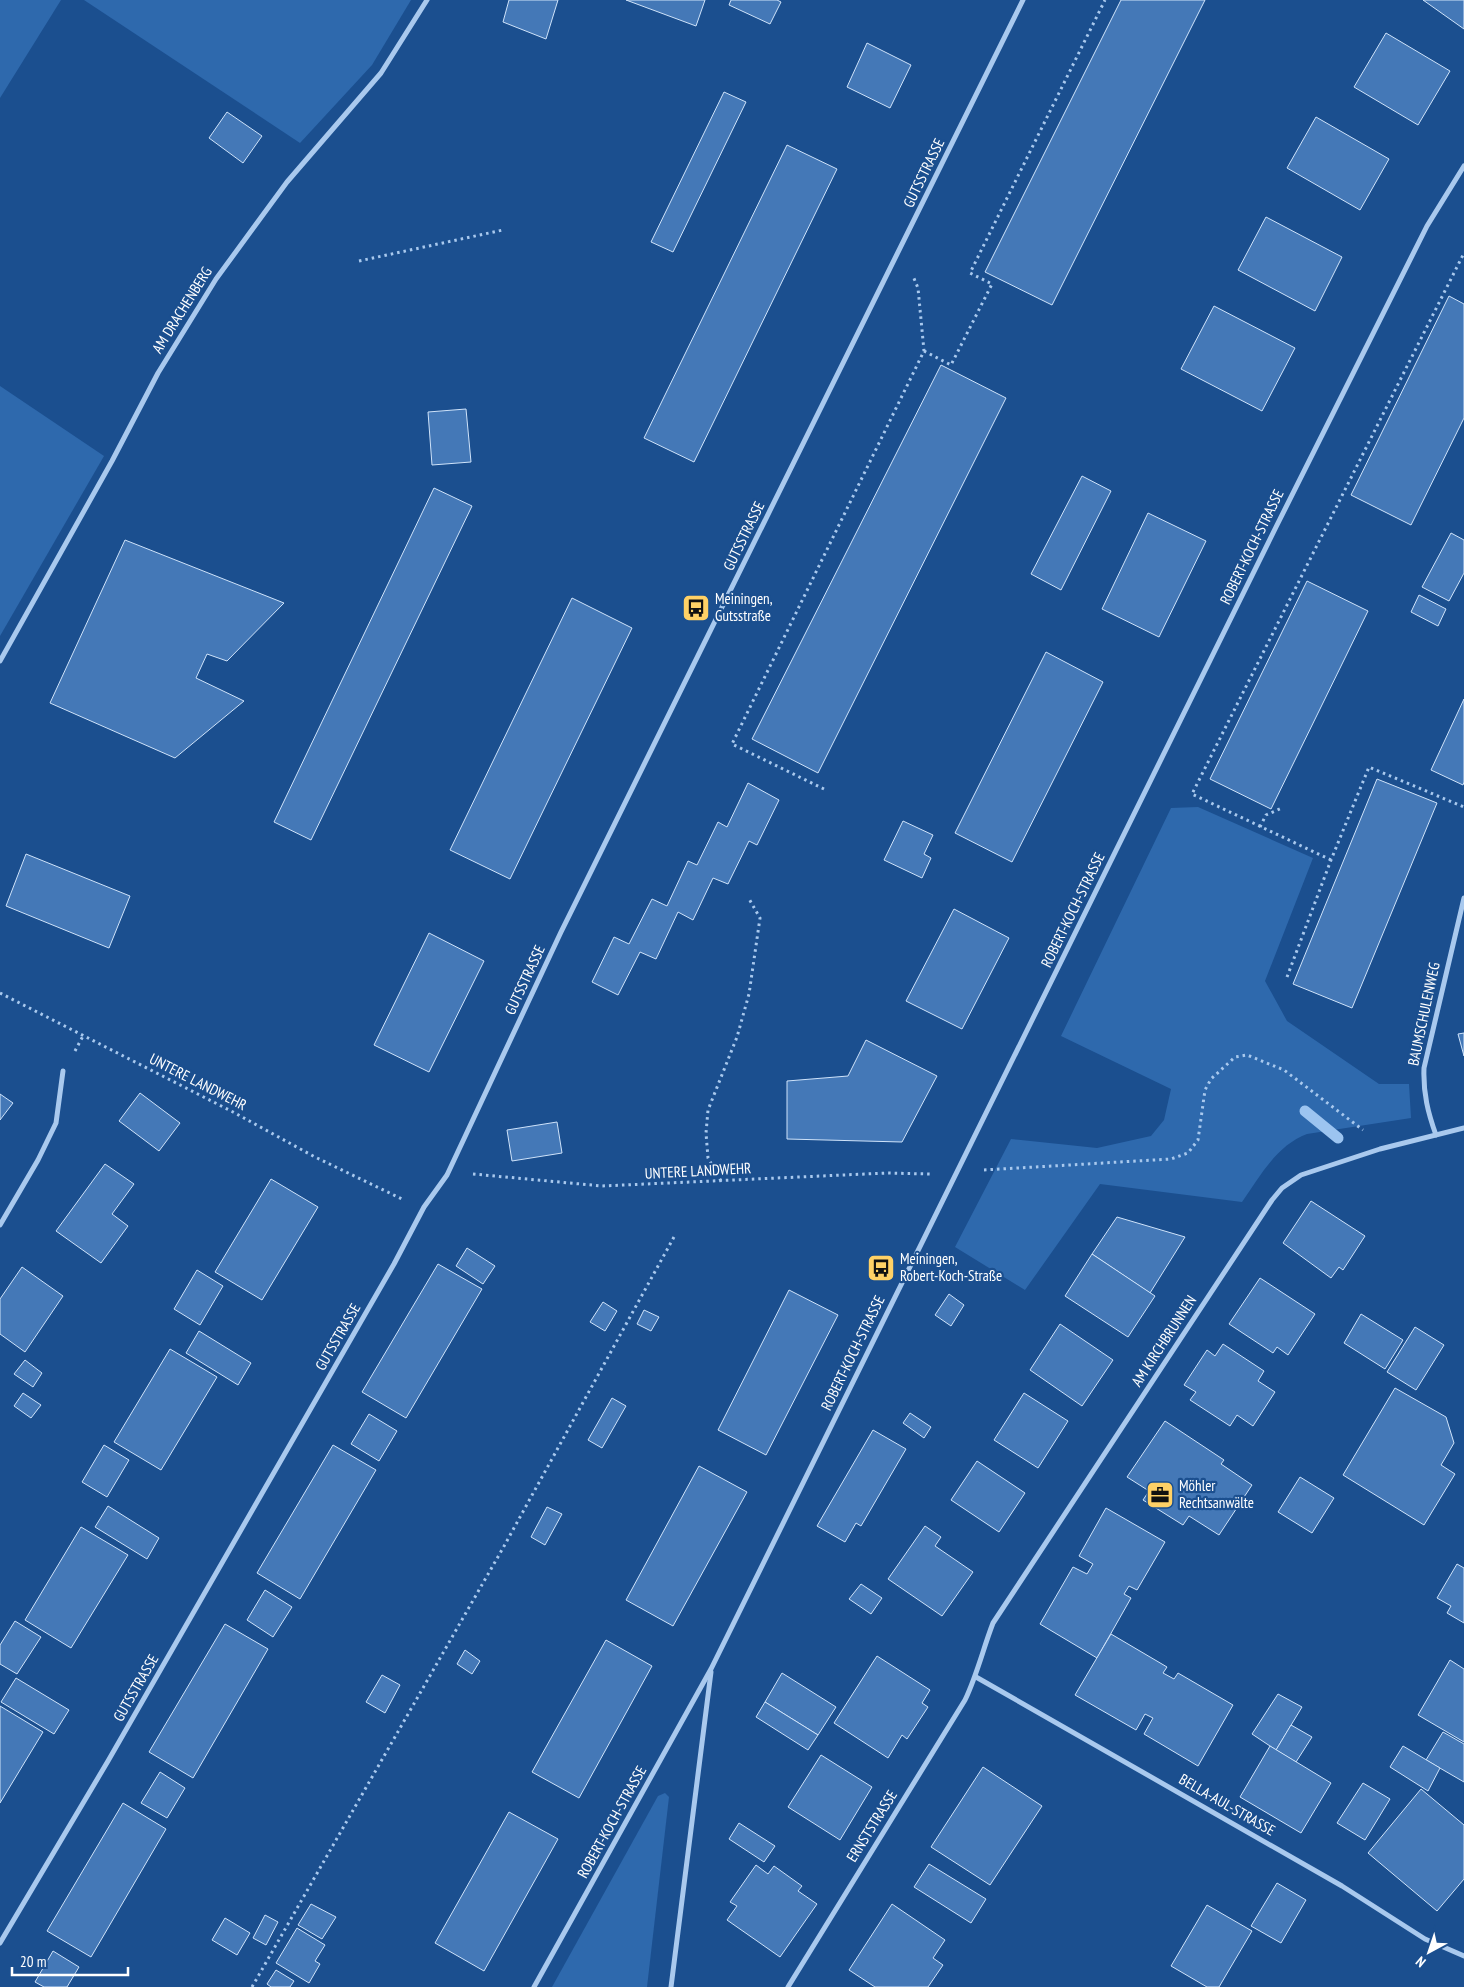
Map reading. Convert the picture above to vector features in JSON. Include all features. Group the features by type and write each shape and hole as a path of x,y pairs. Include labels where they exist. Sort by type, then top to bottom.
{"street":[{"name":"AM DRACHENBERG","path":"0,662 112,461 158,373 216,279 287,182 381,73 427,0"},
{"name":"GUTSSTRASSE","path":"0,1943 108,1761 389,1272 424,1207 447,1175 561,932 1023,0"},
{"name":"ROBERT-KOCH-STRASSE","path":"534,1987 712,1669 1427,226 1464,166"},
{"name":"BAUMSCHULENWEG","path":"1436,1136 1426,1102 1424,1068 1464,898"},
{"path":"0,1225 38,1160 56,1123 63,1071"},
{"name":"AM KIRCHBRUNNEN","path":"976,1677 982,1650 993,1623 1250,1232 1282,1188 1301,1175 1380,1149 1464,1128"},
{"name":"ROBERT-KOCH-STRASSE","path":"671,1987 712,1669"},
{"name":"BELLA-AUL-STRASSE","path":"976,1677 1342,1886 1425,1939 1464,1956"},
{"name":"ERNSTSTRASSE","path":"788,1987 965,1700 976,1677"}],"path":[{"path":"924,351 951,365 956,356 992,284 970,273 1105,0"},
{"path":"359,261 503,230"},
{"path":"824,789 732,744 924,351 918,288 901,247"},
{"path":"1331,860 1192,794 1464,253"},
{"path":"1287,977 1331,860 1369,767 1464,807"},
{"path":"1260,827 1266,815 1282,808"},
{"path":"721,1181 708,1158 706,1133 708,1110 737,1037 749,994 760,918 748,897"},
{"name":"UNTERE LANDWEHR","path":"0,993 233,1112 315,1158 385,1193"},
{"path":"956,1174 995,1169 1171,1159 1188,1153 1198,1140 1205,1090 1211,1079 1235,1057 1247,1055 1284,1070 1358,1124"},
{"name":"UNTERE LANDWEHR","path":"476,1173 602,1186 921,1174"},
{"path":"252,1987 503,1548 674,1237"}],"shaded area":[{"path":"0,0 61,0 0,98"},
{"path":"84,0 411,0 372,65 300,143"},
{"path":"0,386 104,456 0,636"},
{"path":"1198,807 1313,858 1265,981 1287,1021 1379,1084 1409,1084 1411,1118 1307,1134 1296,1139 1270,1162 1242,1202 1100,1184 1025,1290 955,1247 1011,1139 1097,1148 1151,1136 1164,1120 1171,1089 1061,1036 1171,808"},
{"path":"665,1793 669,1797 647,1987 552,1987 658,1796"}],"building":[{"path":"509,0 558,0 546,39 503,22"},
{"path":"626,0 705,0 696,26"},
{"path":"731,0 777,0 781,2 770,24 729,5"},
{"path":"1121,0 1205,0 1052,305 985,272"},
{"path":"1423,0 1464,0 1464,29"},
{"path":"1386,33 1450,71 1418,125 1354,87"},
{"path":"867,43 911,65 890,108 847,87"},
{"path":"724,92 746,102 673,252 651,242"},
{"path":"227,112 262,136 243,163 209,138"},
{"path":"1316,117 1389,159 1360,210 1287,168"},
{"path":"787,145 837,169 694,462 644,438"},
{"path":"1266,217 1342,257 1315,311 1238,270"},
{"path":"1449,296 1464,304 1464,418 1411,525 1351,495"},
{"path":"1214,306 1295,348 1262,411 1181,369"},
{"path":"941,365 1006,398 818,773 752,739"},
{"path":"466,409 471,462 432,465 428,412"},
{"path":"1082,476 1111,491 1061,590 1031,574"},
{"path":"434,488 472,506 311,840 274,822"},
{"path":"1148,513 1206,541 1159,637 1102,609"},
{"path":"1451,533 1464,540 1464,573 1449,601 1422,587"},
{"path":"125,540 284,603 227,661 207,654 196,678 244,701 175,758 50,703"},
{"path":"1307,581 1368,611 1271,809 1210,779"},
{"path":"1419,595 1446,609 1438,626 1411,612"},
{"path":"572,598 632,628 510,879 450,850"},
{"path":"1046,652 1103,682 1012,862 955,833"},
{"path":"1464,699 1464,782 1463,785 1431,770"},
{"path":"1377,779 1437,803 1352,1008 1293,984"},
{"path":"748,783 779,800 757,845 749,841 728,884 713,878 693,920 678,912 656,959 640,952 618,995 592,982 614,937 629,944 652,899 667,906 688,861 697,865 718,822 727,827"},
{"path":"903,821 933,835 924,854 931,858 922,878 884,860"},
{"path":"26,854 130,896 109,948 6,906"},
{"path":"954,909 1009,938 962,1029 906,1001"},
{"path":"429,933 484,961 429,1072 374,1045"},
{"path":"1464,1033 1464,1056 1458,1034"},
{"path":"866,1040 937,1076 902,1142 787,1139 787,1081 848,1076"},
{"path":"140,1093 180,1123 159,1151 119,1121"},
{"path":"0,1094 13,1103 0,1120"},
{"path":"557,1122 562,1153 512,1161 507,1130"},
{"path":"105,1164 134,1184 112,1214 128,1226 101,1263 56,1231"},
{"path":"271,1179 318,1207 262,1300 215,1272"},
{"path":"1311,1201 1365,1236 1343,1270 1339,1267 1331,1278 1283,1243"},
{"path":"1117,1217 1185,1237 1150,1293 1092,1254"},
{"path":"467,1248 495,1266 483,1284 456,1266"},
{"path":"1092,1254 1155,1296 1128,1337 1065,1296"},
{"path":"438,1264 482,1289 406,1418 362,1392"},
{"path":"22,1267 63,1296 25,1352 0,1334 0,1299"},
{"path":"197,1270 223,1286 200,1325 174,1309"},
{"path":"1260,1278 1315,1314 1288,1355 1277,1347 1273,1353 1229,1324"},
{"path":"789,1290 838,1315 766,1455 718,1430"},
{"path":"949,1294 964,1305 951,1326 935,1315"},
{"path":"603,1302 617,1311 605,1331 590,1322"},
{"path":"644,1310 659,1317 651,1331 637,1324"},
{"path":"1361,1314 1403,1340 1385,1369 1344,1343"},
{"path":"1060,1324 1113,1360 1082,1406 1030,1370"},
{"path":"1415,1327 1444,1345 1416,1390 1387,1372"},
{"path":"199,1331 251,1363 238,1385 186,1353"},
{"path":"1223,1344 1264,1371 1258,1381 1275,1392 1253,1426 1237,1415 1230,1426 1190,1400 1196,1392 1184,1385 1207,1350 1215,1356"},
{"path":"170,1349 217,1377 161,1470 114,1442"},
{"path":"25,1360 42,1373 33,1387 14,1374"},
{"path":"1395,1388 1446,1417 1454,1443 1441,1465 1455,1474 1424,1525 1343,1475"},
{"path":"23,1393 41,1405 31,1418 14,1406"},
{"path":"1024,1393 1068,1421 1038,1468 994,1440"},
{"path":"612,1398 626,1406 602,1448 588,1440"},
{"path":"910,1413 931,1427 924,1438 903,1423"},
{"path":"369,1414 397,1431 379,1461 351,1444"},
{"path":"1165,1421 1224,1460 1221,1464 1252,1485 1219,1535 1189,1516 1183,1525 1143,1500 1149,1491 1127,1477"},
{"path":"873,1430 906,1449 861,1526 856,1523 845,1542 817,1526"},
{"path":"104,1445 129,1460 107,1497 82,1482"},
{"path":"333,1445 376,1470 300,1599 257,1573"},
{"path":"977,1461 1025,1493 999,1532 951,1500"},
{"path":"699,1466 747,1492 673,1626 626,1600"},
{"path":"1300,1477 1334,1498 1312,1533 1278,1512"},
{"path":"108,1506 159,1538 147,1559 95,1527"},
{"path":"547,1507 562,1514 545,1545 531,1537"},
{"path":"1106,1508 1165,1542 1137,1590 1129,1586 1124,1594 1131,1598 1097,1658 1040,1624 1073,1567 1087,1574 1093,1564 1079,1556"},
{"path":"925,1526 941,1537 935,1546 973,1572 942,1616 888,1579"},
{"path":"81,1527 128,1555 71,1648 25,1620"},
{"path":"1457,1564 1464,1568 1464,1623 1447,1613 1451,1606 1437,1598"},
{"path":"861,1584 882,1598 871,1614 849,1599"},
{"path":"265,1590 292,1607 273,1637 247,1620"},
{"path":"15,1621 41,1637 17,1674 0,1664 0,1645"},
{"path":"225,1624 268,1649 193,1778 149,1752"},
{"path":"1111,1634 1167,1667 1163,1673 1174,1679 1178,1673 1233,1705 1198,1766 1144,1734 1153,1718 1145,1714 1136,1730 1075,1695"},
{"path":"606,1640 652,1666 579,1798 532,1772"},
{"path":"465,1650 480,1661 472,1674 457,1664"},
{"path":"877,1656 930,1690 922,1703 928,1707 907,1739 902,1735 888,1758 834,1723"},
{"path":"1450,1660 1464,1669 1464,1742 1418,1715"},
{"path":"782,1673 836,1707 818,1735 765,1702"},
{"path":"382,1675 400,1685 385,1713 366,1702"},
{"path":"16,1678 69,1710 54,1734 1,1702"},
{"path":"1278,1694 1302,1707 1276,1750 1252,1734"},
{"path":"765,1702 818,1735 808,1750 756,1717"},
{"path":"0,1706 43,1732 0,1803"},
{"path":"1291,1725 1312,1737 1296,1762 1276,1750"},
{"path":"1443,1732 1464,1744 1464,1782 1426,1760"},
{"path":"1270,1746 1331,1783 1301,1833 1240,1797"},
{"path":"1403,1746 1440,1768 1428,1791 1390,1767"},
{"path":"821,1755 872,1787 840,1840 788,1807"},
{"path":"983,1767 1042,1806 990,1885 931,1847"},
{"path":"160,1772 185,1788 167,1818 141,1803"},
{"path":"1363,1783 1390,1799 1365,1840 1337,1823"},
{"path":"1421,1789 1464,1825 1464,1879 1437,1911 1368,1853"},
{"path":"123,1803 166,1829 91,1957 47,1931"},
{"path":"509,1812 558,1839 484,1971 435,1943"},
{"path":"739,1823 775,1846 764,1862 729,1839"},
{"path":"929,1864 986,1899 971,1923 914,1887"},
{"path":"756,1865 768,1874 774,1866 802,1886 798,1891 817,1904 780,1957 727,1920 737,1906 730,1902"},
{"path":"1277,1883 1306,1900 1281,1943 1251,1926"},
{"path":"311,1904 336,1917 322,1939 298,1925"},
{"path":"892,1904 945,1940 933,1958 943,1965 928,1987 875,1987 849,1970"},
{"path":"1207,1905 1252,1931 1219,1987 1207,1987 1171,1966"},
{"path":"265,1915 278,1922 266,1945 253,1938"},
{"path":"225,1918 250,1933 237,1955 212,1940"},
{"path":"297,1928 325,1945 315,1961 320,1964 309,1983 276,1963"},
{"path":"53,1951 79,1967 67,1987 44,1987 35,1982"},
{"path":"276,1970 294,1981 290,1987 271,1987 267,1984"}],"waterway":[{"path":"1305,1111 1338,1138"}],"place":[{"name":"Meiningen, Gutsstraße","path":"696,608"},
{"name":"Meiningen, Robert-Koch-Straße","path":"881,1268"},
{"name":"Möhler Rechtsanwälte","path":"1160,1495"}]}
